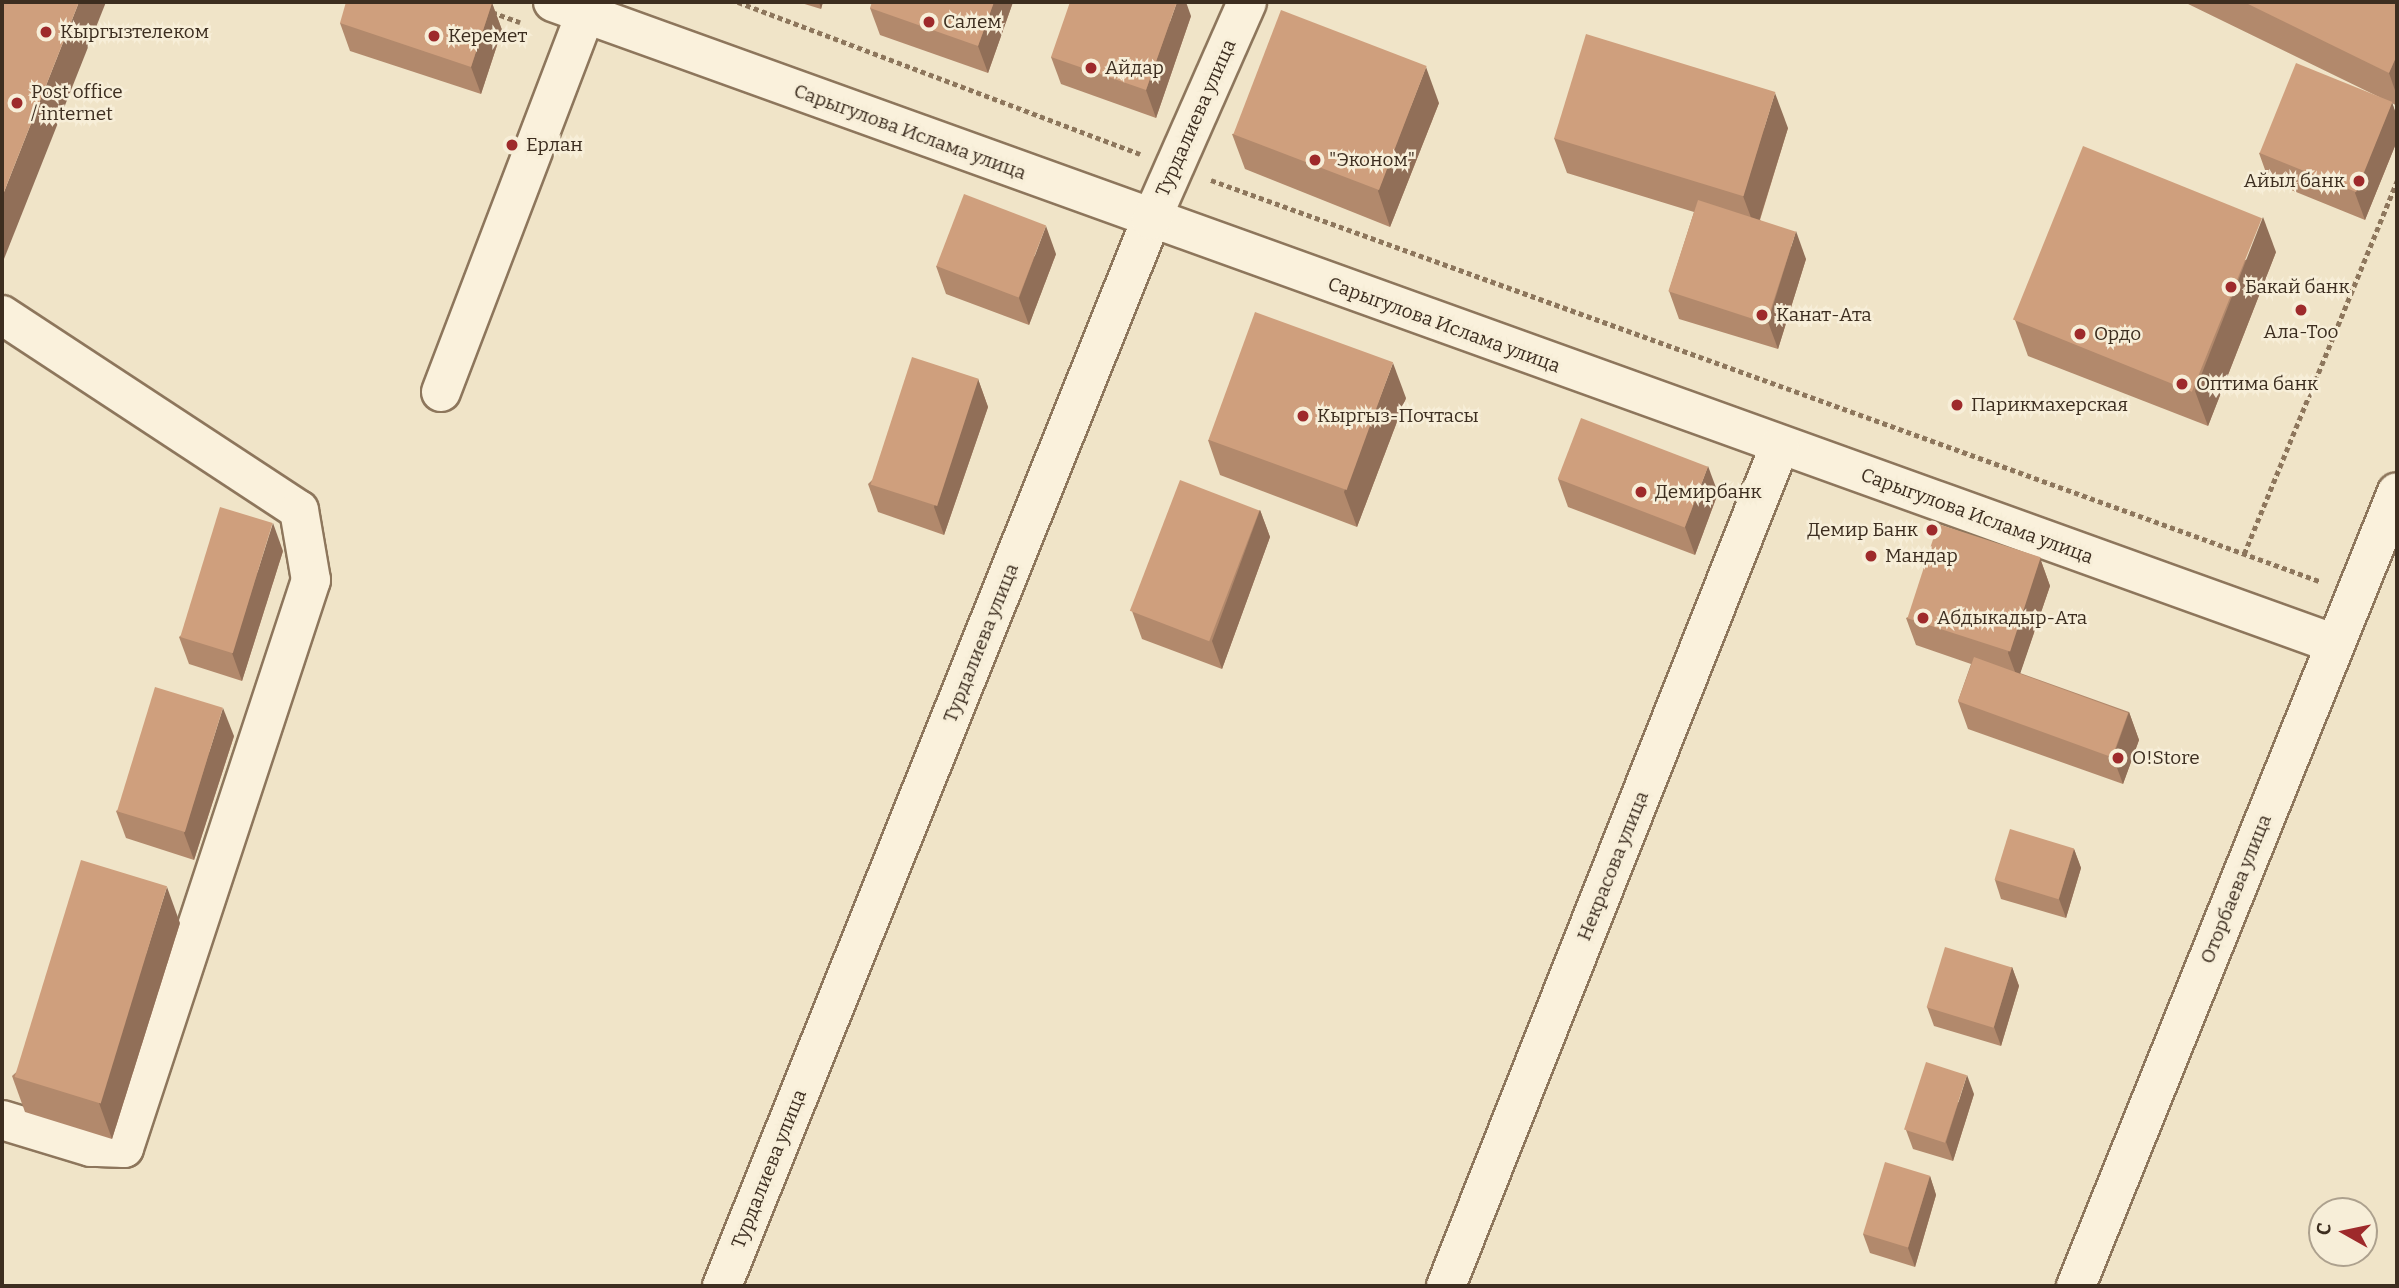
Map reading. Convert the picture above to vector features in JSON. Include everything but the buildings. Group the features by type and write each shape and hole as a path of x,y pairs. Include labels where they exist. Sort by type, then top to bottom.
{"street":[{"name":"Турдалиева улица","path":"722,1286 1152,220 1247,2"},
{"name":"Сарыгулова Ислама улица","path":"569,8 2335,644"},
{"path":"441,392 569,8"},
{"path":"2,315 299,510 312,580 141,1112 124,1148 91,1147 2,1119"},
{"name":"Некрасова улица","path":"1446,1286 1780,445"},
{"name":"Оторбаева улица","path":"2076,1286 2335,644 2393,515"}],"path":[{"path":"738,2 1175,167 2356,594"},
{"path":"2244,554 2397,181"}],"place":[{"name":"Салем","path":"929,22"},
{"name":"Кыргызтелеком","path":"46,32"},
{"name":"Керемет","path":"434,36"},
{"name":"Айдар","path":"1091,68"},
{"name":"Post office / internet","path":"17,103"},
{"name":"Ерлан","path":"512,145"},
{"name":"\"Эконом\"","path":"1315,160"},
{"name":"Айыл банк","path":"2359,181"},
{"name":"Бакай банк","path":"2231,287"},
{"name":"Ала-Тоо","path":"2301,310"},
{"name":"Канат-Ата","path":"1762,315"},
{"name":"Ордо","path":"2080,334"},
{"name":"Оптима банк","path":"2182,384"},
{"name":"Парикмахерская","path":"1957,405"},
{"name":"Кыргыз-Почтасы","path":"1303,416"},
{"name":"Демирбанк","path":"1641,492"},
{"name":"Демир Банк","path":"1932,530"},
{"name":"Мандар","path":"1871,556"},
{"name":"Абдыкадыр-Ата","path":"1923,618"},
{"name":"O!Store","path":"2118,758"}]}
